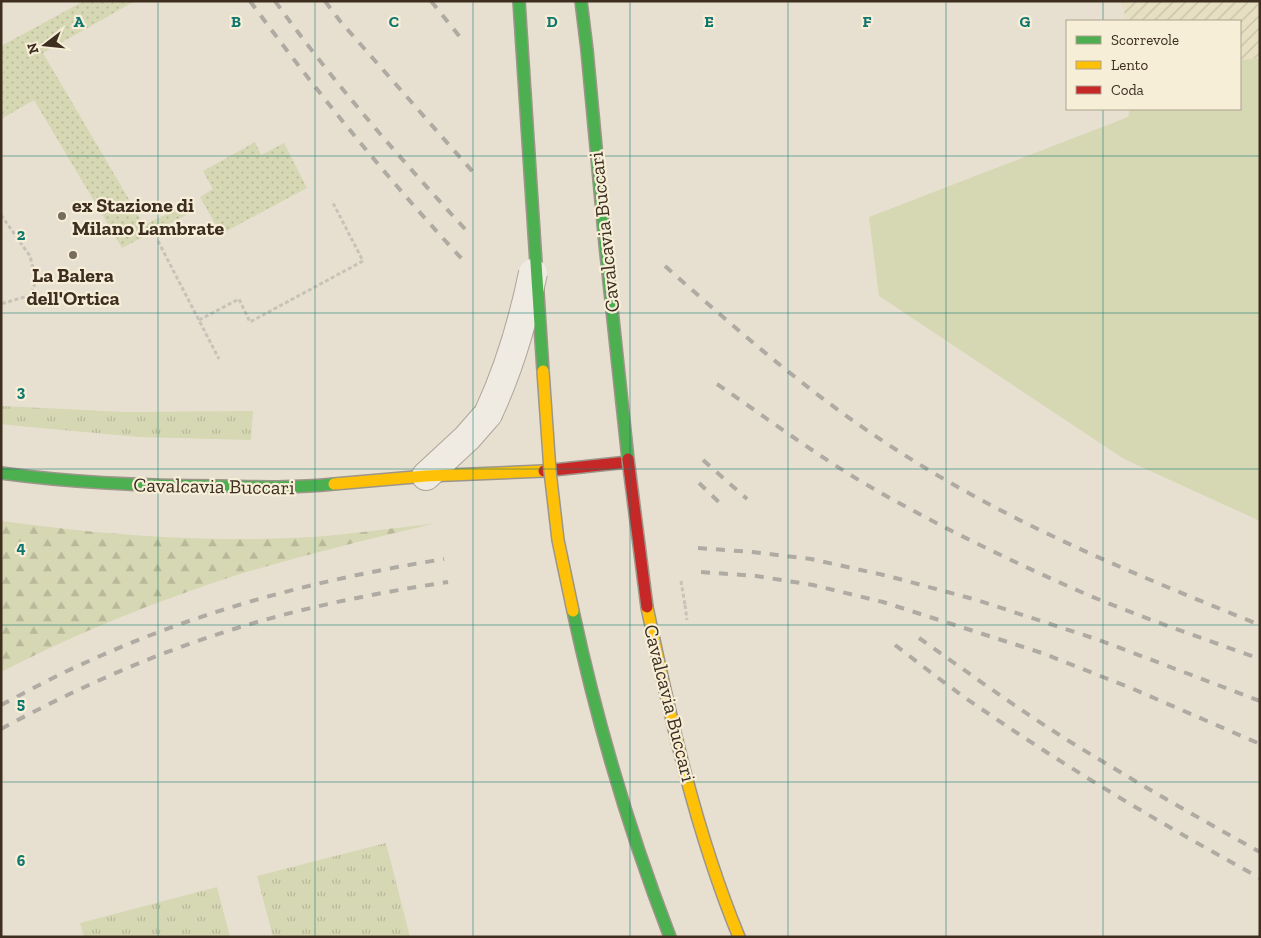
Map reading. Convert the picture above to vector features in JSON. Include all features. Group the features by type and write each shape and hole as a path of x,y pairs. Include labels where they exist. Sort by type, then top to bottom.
{"street":[{"path":"519,1 550,471 558,540 586,672 605,744 635,842 670,937"},
{"name":"Cavalcavia Buccari","path":"581,1 604,244 628,462 647,607 661,676 684,766 709,854 739,937"},
{"path":"426,476 454,451 488,414 513,354 527,305 537,257"},
{"name":"Cavalcavia Buccari","path":"1,473 45,479 139,486 221,488 305,487 426,476 550,471 628,462"}],"path":[{"path":"199,320 238,299 250,322 363,261 332,201"},
{"path":"1,215 30,256 36,280 31,295 1,304"},
{"path":"158,241 219,359"}],"shaded area":[{"path":"1122,1 1260,1 1260,58 1241,60 1241,20 1126,20"}],"green space":[{"path":"84,1 135,1 43,53 144,225 186,205 190,213 122,248 34,100 1,119 1,46"},
{"path":"1260,58 1260,521 1124,459 879,296 869,217 1128,117 1130,110 1241,110 1241,60"},
{"path":"255,142 261,155 284,143 307,188 221,234 200,197 213,189 203,171"},
{"path":"1,406 125,412 253,411 251,440 139,437 1,424"},
{"path":"1,521 117,534 234,539 312,537 436,523 287,561 207,585 88,631 1,672"},
{"path":"386,843 410,937 273,937 257,876"},
{"path":"217,887 230,937 84,937 80,923"}],"railway":[{"path":"250,1 352,133 462,259"},
{"path":"275,1 320,61 367,118 465,229"},
{"path":"325,1 340,21 473,172"},
{"path":"431,1 464,42"},
{"path":"665,266 798,380 883,441 928,469 973,496 1067,543 1162,585 1260,625"},
{"path":"717,384 839,468 904,506 952,531 1023,566 1095,598 1260,659"},
{"path":"703,460 747,499"},
{"path":"699,483 723,506"},
{"path":"698,548 811,559 888,576 977,600 1099,640 1260,701"},
{"path":"1,705 89,661 175,626 219,611 307,586 444,559"},
{"path":"701,572 756,576 813,585 883,602 1042,653 1131,688 1260,744"},
{"path":"1,729 115,673 204,639 313,607 448,582"},
{"path":"919,638 1061,736 1148,789 1260,852"},
{"path":"895,645 972,702 1050,755 1154,818 1260,878"}],"traffic: fast":[{"path":"519,1 543,371"},
{"path":"581,1 587,50"},
{"path":"587,50 628,459"},
{"path":"1,473 83,482 138,485 277,487 334,484"},
{"path":"573,611 582,653 615,776 641,857 670,937"}],"traffic: slow":[{"path":"543,371 550,471 558,540 573,611"},
{"path":"334,484 426,476 544,471"},
{"path":"647,607 675,732 697,816 739,937"}],"traffic: jam":[{"path":"628,459 647,607"},
{"path":"544,471 628,462"}],"place":[{"name":"ex Stazione di Milano Lambrate","path":"62,216"},
{"name":"La Balera dell'Ortica","path":"73,255"}]}
